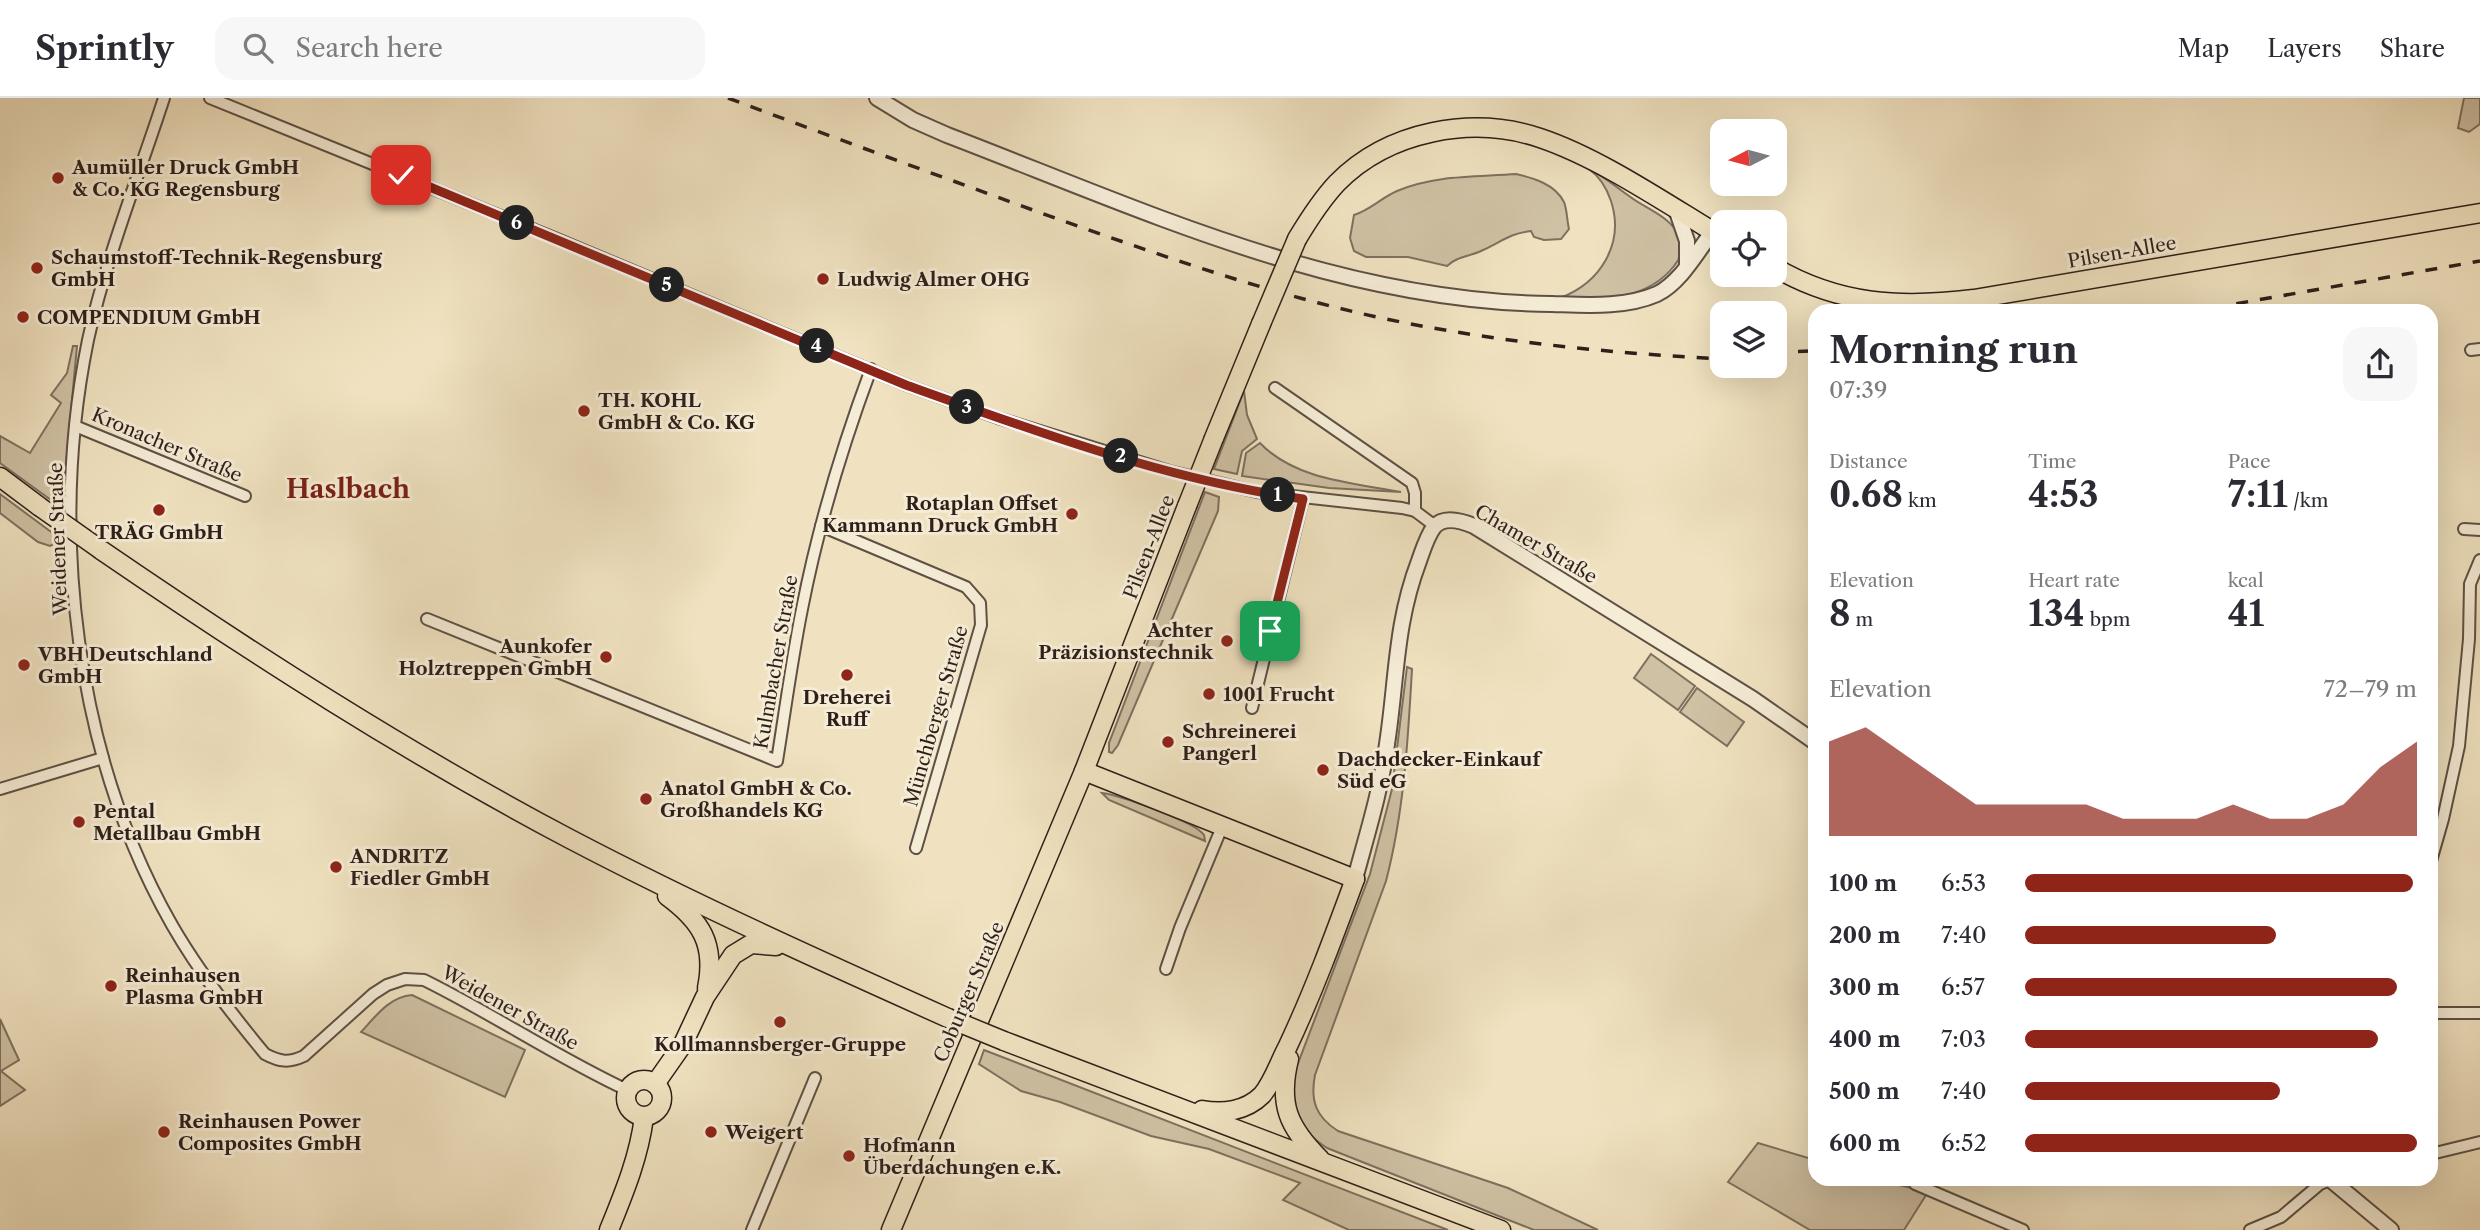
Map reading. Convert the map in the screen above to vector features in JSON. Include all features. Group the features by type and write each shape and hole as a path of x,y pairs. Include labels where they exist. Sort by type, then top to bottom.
{"main road":[{"name":"Pilsen-Allee","path":"1084,771 1214,438 1297,239 1313,212 1338,182 1371,157 1412,137 1462,128 1488,128 1539,138 1578,154 1710,230"},
{"name":"Pilsen-Allee","path":"1787,273 1834,294 1860,300 1891,304 1935,303 2480,213"},
{"path":"0,477 101,550 218,629 371,726 627,868 790,948 948,1018 1502,1230"},
{"path":"1084,771 1354,879 1335,935 1296,1029 1262,1095 1243,1109 1209,1112 1171,1105"},
{"name":"Coburger Straße","path":"891,1230 1084,771"},
{"path":"627,868 685,910 704,934 710,966 705,997"},
{"path":"655,1084 683,1044 705,997 733,955 751,944 790,948"},
{"path":"1296,1029 1284,1077 1284,1101 1295,1130 1324,1163"},
{"path":"641,1080 655,1084 662,1094 661,1105 654,1114 644,1117 630,1110 625,1101 627,1090 641,1080"},
{"path":"608,1230 631,1178 644,1117"}],"street":[{"name":"Weidener Straße","path":"164,98 110,259 89,339 75,426 71,465 71,510 76,604 88,690 103,758 129,833 171,923 207,981 265,1054 281,1062 294,1061 304,1056 373,994 387,985 405,979 424,981 627,1090"},
{"path":"210,98 906,385 1057,438 1199,479 1257,492 1415,511 1435,526 1416,569 1404,607 1395,655 1387,747 1354,879"},
{"name":"Pilsen-Allee","path":"877,98 913,120 947,135 1221,240 1317,271 1390,288 1497,302 1631,302 1660,292 1710,241"},
{"path":"1676,209 1687,241 1687,266"},
{"name":"Kulmbacher Straße","path":"427,619 777,761 802,607 821,526 846,437 871,369"},
{"path":"1275,388 1412,484 1415,511"},
{"name":"Kronacher Straße","path":"75,426 245,496"},
{"path":"1252,708 1303,499"},
{"name":"Chamer Straße","path":"1435,526 1452,520 1474,526 1753,699 1808,737"},
{"name":"Münchberger Straße","path":"821,526 966,587 980,603 981,625 916,848"},
{"path":"2464,529 2480,530"},
{"path":"2438,836 2459,746 2469,639 2470,584 2480,560"},
{"path":"0,789 103,758"},
{"path":"1166,969 1222,827"},
{"path":"2438,1013 2480,1013"},
{"path":"752,1230 815,1078"},
{"path":"2438,1152 2480,1142"},
{"path":"1920,1186 2023,1230"},
{"path":"2250,1230 2281,1217 2318,1186"},
{"path":"2337,1186 2390,1230"}],"shaded area":[{"path":"2464,98 2480,98 2480,124 2469,132 2458,128"},
{"path":"1589,169 1670,223 1679,236 1681,252 1676,263 1663,278 1637,292 1607,298 1560,298 1587,283 1606,260 1612,247 1615,232 1611,201 1603,184"},
{"path":"1516,174 1543,183 1560,196 1565,205 1569,229 1561,239 1544,240 1534,237 1531,231 1523,232 1455,260 1447,266 1408,257 1366,257 1354,251 1350,238 1354,215 1397,191 1440,179"},
{"path":"73,346 77,346 62,508 0,463 0,436 30,453 61,403 51,395 67,373"},
{"path":"1244,391 1247,415 1257,439 1242,451 1237,474 1214,469"},
{"path":"1260,443 1290,465 1308,472 1401,492 1329,488 1242,476 1246,453"},
{"path":"1205,492 1219,497 1218,511 1118,745 1112,753 1109,752 1109,743"},
{"path":"0,494 62,540 50,546 38,542 0,513"},
{"path":"1651,654 1695,686 1678,710 1634,678"},
{"path":"1407,667 1412,669 1407,749 1392,855 1386,881 1315,1075 1313,1093 1316,1108 1324,1120 1338,1131 1508,1188 1598,1230 1534,1230 1327,1148 1307,1132 1296,1113 1293,1091 1297,1066 1370,874 1392,789"},
{"path":"1697,688 1744,722 1727,746 1680,712"},
{"path":"1102,793 1137,803 1193,826 1202,832 1205,841 1109,800"},
{"path":"412,995 525,1050 505,1097 361,1032 390,1003"},
{"path":"0,1019 19,1060 1,1071 25,1090 0,1106"},
{"path":"984,1050 1448,1230 1349,1230 1283,1200 1300,1183 1209,1149 1151,1136 1060,1102 1021,1091 979,1064"},
{"path":"1758,1143 1808,1158 1808,1186 1903,1186 1928,1192 1904,1230 1810,1230 1728,1182"}],"railway":[{"path":"728,98 1126,243 1298,298 1386,319 1469,334 1595,350 1710,358"},
{"path":"2235,304 2480,261"},
{"path":"1787,352 1808,351"}],"place":[{"name":"Aumüller Druck GmbH & Co. KG Regensburg","path":"58,178"},
{"name":"Schaumstoff-Technik-Regensburg GmbH","path":"37,268"},
{"name":"Ludwig Almer OHG","path":"823,279"},
{"name":"COMPENDIUM GmbH","path":"23,317"},
{"name":"TH. KOHL GmbH & Co. KG","path":"584,411"},
{"name":"TRÄG GmbH","path":"159,510"},
{"name":"Rotaplan Offset Kammann Druck GmbH","path":"1072,514"},
{"name":"Achter Präzisionstechnik","path":"1227,641"},
{"name":"Aunkofer Holztreppen GmbH","path":"606,657"},
{"name":"VBH Deutschland GmbH","path":"24,665"},
{"name":"Dreherei Ruff","path":"847,675"},
{"name":"1001 Frucht","path":"1209,694"},
{"name":"Schreinerei Pangerl","path":"1168,742"},
{"name":"Dachdecker-Einkauf Süd eG","path":"1323,770"},
{"name":"Anatol GmbH & Co. Großhandels KG","path":"646,799"},
{"name":"Pental Metallbau GmbH","path":"79,822"},
{"name":"ANDRITZ Fiedler GmbH","path":"336,867"},
{"name":"Reinhausen Plasma GmbH","path":"111,986"},
{"name":"Kollmannsberger-Gruppe","path":"780,1022"},
{"name":"Reinhausen Power Composites GmbH","path":"164,1132"},
{"name":"Weigert","path":"711,1132"},
{"name":"Hofmann Überdachungen e.K.","path":"849,1156"}],"district":[{"name":"Haslbach","path":"348,489"}],"route":[{"path":"401,175 906,385 1057,438 1169,471 1257,492 1303,499 1270,631"}]}
